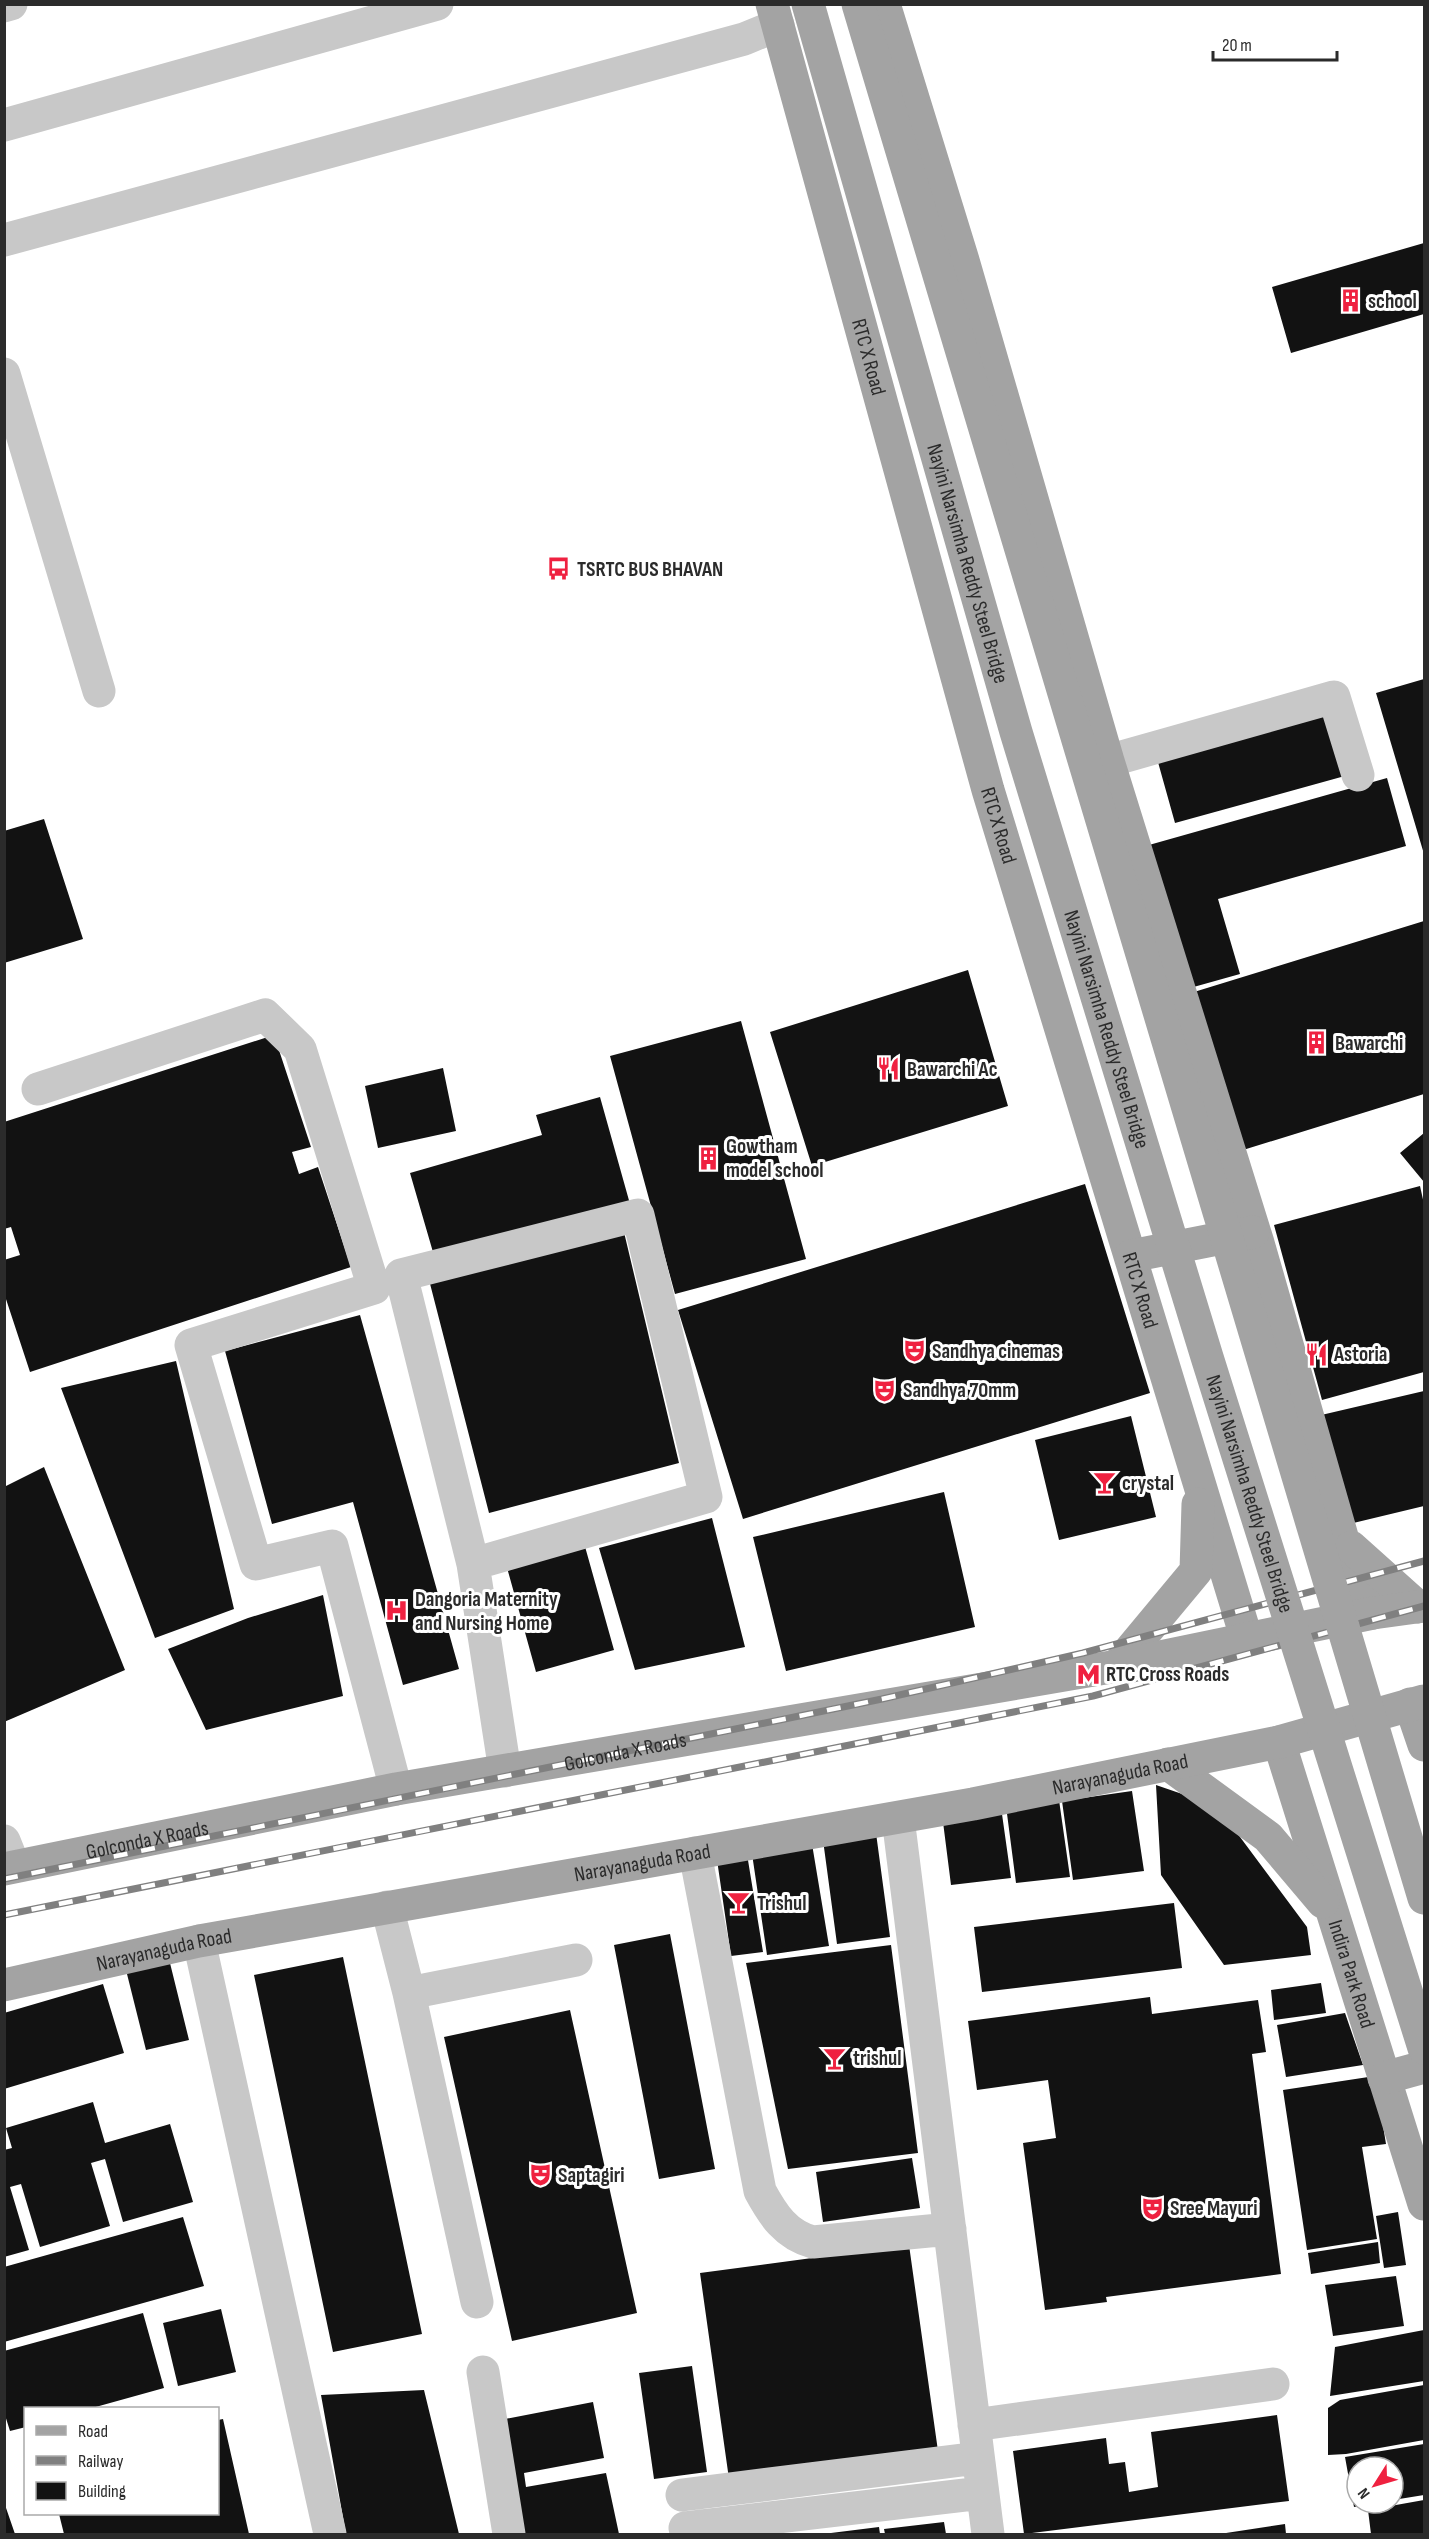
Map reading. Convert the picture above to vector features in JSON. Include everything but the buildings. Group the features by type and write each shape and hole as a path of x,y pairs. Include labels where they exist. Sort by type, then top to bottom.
{"main road":[{"name":"Nayini Narsimha Reddy Steel Bridge","path":"808,4 1016,732 1207,1358 1425,2048"},
{"path":"858,4 1425,1898"},
{"path":"884,4 962,256 1108,761 1254,1232 1343,1540 1372,1613"},
{"name":"RTC X Road","path":"775,15 988,790 1247,1640"},
{"path":"1131,1256 1254,1232"},
{"path":"1117,1666 1196,1571 1199,1477"},
{"path":"1343,1540 1368,1564 1421,1606"},
{"name":"Golconda X Roads","path":"8,1859 396,1789 1117,1666 1372,1613 1421,1606"},
{"path":"1418,1703 1425,1745"},
{"name":"Narayanaguda Road","path":"4,1985 199,1941 898,1818 1279,1743 1418,1703"},
{"name":"Indira Park Road","path":"1279,1743 1425,2204"},
{"path":"1168,1764 1268,1837 1331,1912"},
{"path":"1384,2078 1425,2067"}],"street":[{"path":"4,6 11,4"},
{"path":"4,125 437,4"},
{"path":"4,240 744,39 775,15"},
{"path":"4,374 99,691"},
{"path":"1108,761 1334,697 1358,775"},
{"path":"38,1089 265,1015 300,1049 374,1288 192,1345 256,1564 332,1546 396,1789"},
{"path":"473,1564 706,1497 638,1215 401,1275 473,1564 505,1772"},
{"path":"898,1818 988,2535"},
{"path":"695,1853 760,2191 771,2213 800,2239 813,2242 950,2229"},
{"path":"387,1907 409,1993 477,2302"},
{"path":"199,1941 330,2535"},
{"path":"409,1993 576,1960"},
{"path":"483,2372 509,2535"},
{"path":"974,2426 1273,2384"},
{"path":"682,2495 978,2458"},
{"path":"685,2528 982,2493"}],"railway":[{"path":"4,1879 882,1699 1083,1653 1424,1561"},
{"path":"4,1915 1093,1696 1424,1606"}],"place":[{"name":"school","path":"1350,301"},
{"name":"TSRTC BUS BHAVAN","path":"559,569"},
{"name":"Bawarchi","path":"1317,1043"},
{"name":"Bawarchi Ac","path":"889,1069"},
{"name":"Gowtham model school","path":"708,1158"},
{"name":"Sandhya cinemas","path":"914,1351"},
{"name":"Astoria","path":"1316,1354"},
{"name":"Sandhya 70mm","path":"885,1390"},
{"name":"crystal","path":"1104,1483"},
{"name":"Dangoria Maternity and Nursing Home","path":"397,1611"},
{"name":"RTC Cross Roads","path":"1088,1674"},
{"name":"Trishul","path":"739,1903"},
{"name":"trishul","path":"835,2058"},
{"name":"Saptagiri","path":"540,2175"},
{"name":"Sree Mayuri","path":"1152,2208"}]}
